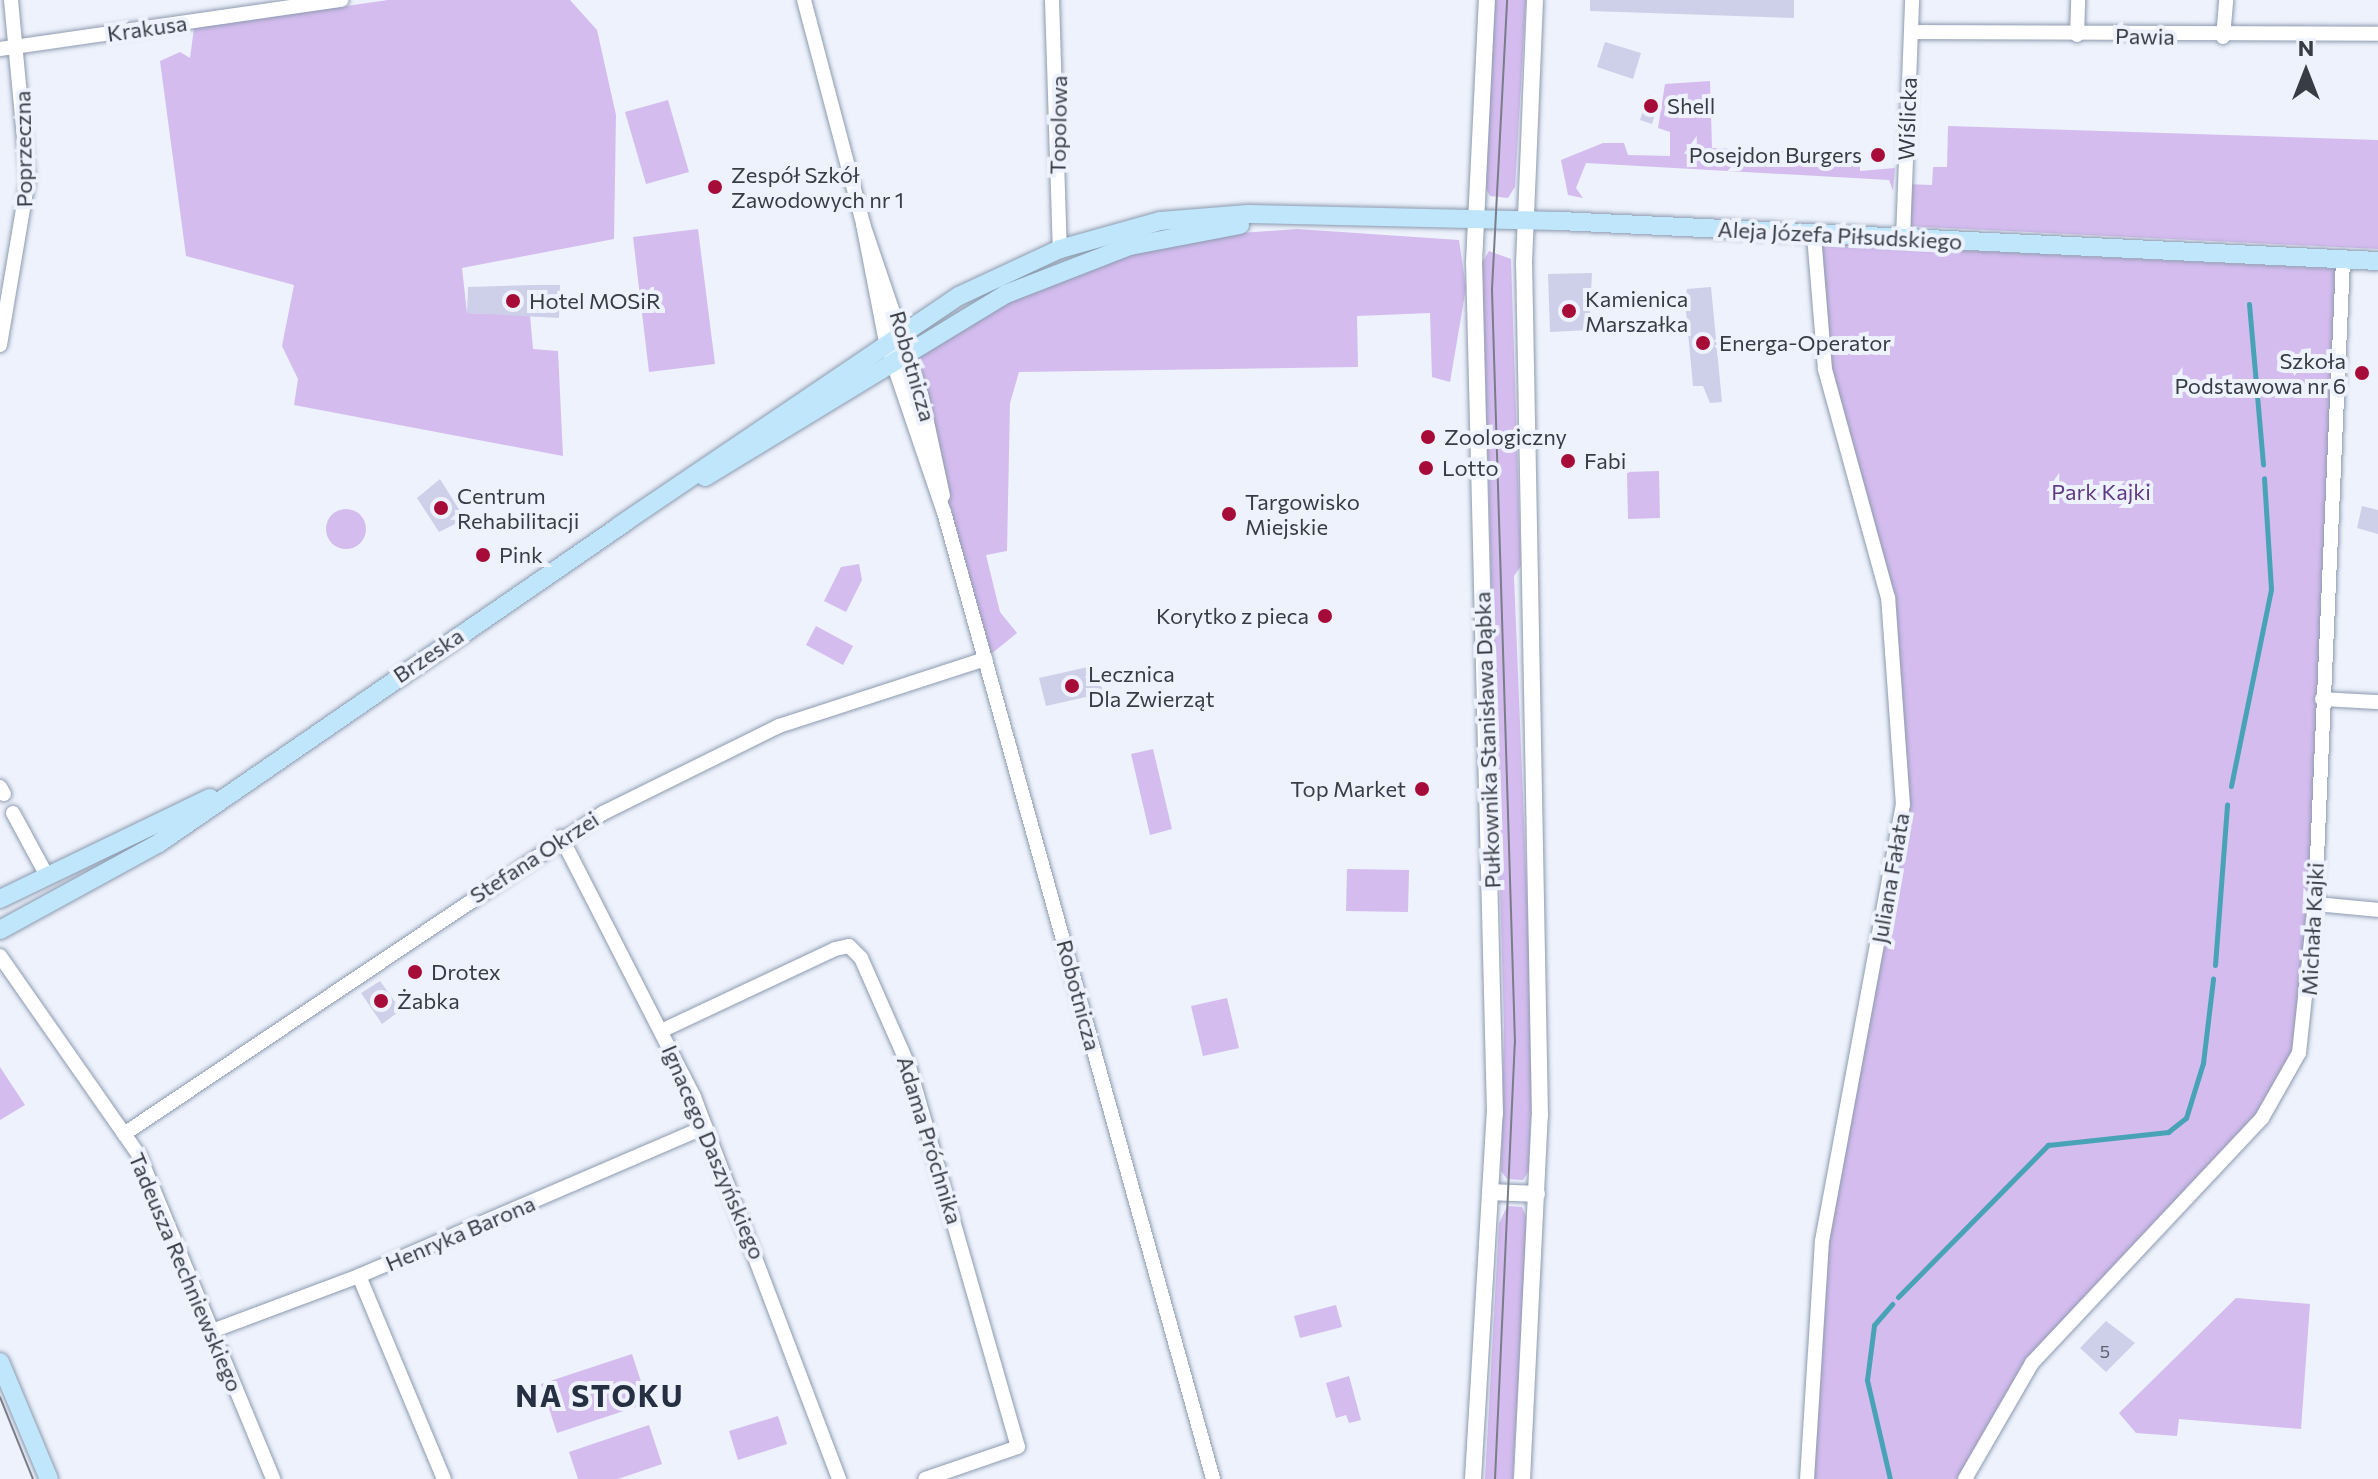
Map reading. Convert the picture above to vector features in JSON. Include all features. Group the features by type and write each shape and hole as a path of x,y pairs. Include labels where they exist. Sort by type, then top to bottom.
{"main road":[{"name":"Aleja Józefa Piłsudskiego","path":"909,353 986,304 1102,255 1301,214"},
{"name":"Aleja Józefa Piłsudskiego","path":"903,331 1001,274 1060,249 1160,221 1301,214 1524,219 2378,261"},
{"name":"Brzeska","path":"0,930 148,850 238,784 903,331"},
{"name":"Brzeska","path":"619,526 909,353"},
{"name":"Brzeska","path":"0,899 238,784"},
{"path":"0,1362 49,1479"}],"street":[{"name":"Poprzeczna","path":"0,345 28,180 18,46 11,0"},
{"name":"Krakusa","path":"0,49 341,0"},
{"name":"Robotnicza","path":"804,0 863,224 886,342 944,512 1213,1479"},
{"name":"Topolowa","path":"1052,0 1060,249"},
{"name":"Pułkownika Stanisława Dąbka","path":"1473,1479 1490,1192 1495,1004 1475,219 1487,0"},
{"name":"Pułkownika Stanisława Dąbka","path":"1522,1479 1537,1194 1541,992 1524,219 1535,0"},
{"name":"Wiślicka","path":"1903,238 1912,0"},
{"path":"2077,35 2078,0"},
{"path":"2223,37 2226,0"},
{"name":"Pawia","path":"1911,32 2223,37 2378,34"},
{"name":"Robotnicza","path":"863,224 903,331 936,450 944,512"},
{"name":"Juliana Fałata","path":"1807,1479 1822,1241 1903,805 1888,598 1827,381 1814,234"},
{"name":"Michała Kajki","path":"1965,1479 2032,1363 2282,1092 2304,1035 2315,904 2343,259"},
{"name":"Stefana Okrzei","path":"124,1134 561,837 760,734 985,659"},
{"path":"2322,699 2378,702"},
{"path":"13,813 47,876"},
{"name":"Ignacego Daszyńskiego","path":"561,837 661,1031 705,1127 839,1479"},
{"path":"2315,904 2378,910"},
{"name":"Adama Próchnika","path":"661,1031 835,949 853,948 905,1053 1018,1447 925,1479"},
{"name":"Tadeusza Rechniewskiego","path":"0,956 124,1134 212,1331 273,1479"},
{"name":"Henryka Barona","path":"212,1331 359,1276 705,1127"},
{"path":"1490,1192 1537,1194"},
{"path":"359,1276 444,1479"}],"green space":[{"path":"388,0 570,0 597,30 616,115 614,239 462,268 467,313 530,315 533,349 558,351 563,456 294,405 298,379 282,346 294,285 186,256 160,61 180,52 190,58 194,28"},
{"path":"1495,0 1526,0 1515,187 1508,198 1490,196 1485,187"},
{"path":"1710,81 1712,148 1860,154 1860,171 1895,168 1893,191 1889,180 1586,163 1576,188 1583,198 1568,195 1561,160 1603,143 1624,143 1628,155 1670,156 1670,132 1658,128 1665,84"},
{"path":"668,100 689,172 646,184 625,112"},
{"path":"1948,126 2378,140 2378,249 1903,226 1905,184 1932,185 1933,167 1947,167"},
{"path":"698,229 715,364 649,372 633,237"},
{"path":"1297,229 1459,240 1466,288 1450,382 1432,377 1430,313 1357,316 1358,367 1019,372 1010,403 1007,551 986,555 1000,612 1017,633 985,659 904,367 961,322 1102,261 1213,235"},
{"name":"Park Kajki","path":"1814,243 2343,269 2307,1008 2282,1092 2059,1332 1965,1479 1807,1479 1820,1261 1898,850 1895,647 1835,419"},
{"path":"1489,251 1511,259 1521,566 1514,576 1533,1042 1529,1170 1523,1180 1507,1179 1501,1171 1504,1025 1482,263"},
{"path":"1659,471 1660,518 1628,519 1627,472"},
{"path":"346,509 360,515 366,529 360,543 346,549 332,543 326,529 332,515"},
{"path":"859,564 862,580 846,612 824,601 841,567"},
{"path":"816,626 853,646 843,665 806,645"},
{"path":"1153,749 1172,829 1150,835 1131,754"},
{"path":"1347,869 1409,870 1408,912 1346,911"},
{"path":"1227,998 1239,1048 1203,1056 1191,1006"},
{"path":"0,1067 25,1105 0,1120"},
{"path":"1507,1206 1522,1207 1527,1219 1513,1479 1485,1479 1499,1224"},
{"path":"2236,1298 2310,1304 2301,1429 2179,1419 2177,1436 2136,1433 2119,1413"},
{"path":"1336,1305 1342,1327 1300,1338 1294,1316"},
{"path":"632,1354 648,1403 557,1433 541,1384"},
{"path":"1349,1376 1361,1420 1349,1423 1346,1415 1336,1418 1326,1383"},
{"path":"778,1416 787,1444 738,1460 729,1431"},
{"path":"649,1425 662,1464 618,1479 578,1479 569,1452"}],"building":[{"path":"1590,0 1794,0 1794,18 1590,11"},
{"name":"Shell","path":"1605,42 1641,53 1633,79 1597,67"},
{"name":"Shell","path":"1648,95 1660,99 1652,124 1640,120"},
{"name":"Kamienica Marszałka","path":"1592,273 1589,330 1550,332 1548,274"},
{"name":"Hotel MOSiR","path":"560,285 559,318 467,313 468,287"},
{"name":"Energa-Operator","path":"1711,287 1722,402 1710,403 1703,386 1693,386 1685,301 1687,289"},
{"name":"Centrum Rehabilitacji","path":"440,479 465,519 439,532 417,498"},
{"path":"2362,506 2378,510 2378,534 2357,528"},
{"name":"Lecznica Dla Zwierząt","path":"1092,666 1104,693 1046,706 1039,678"},
{"name":"Żabka","path":"380,981 401,1010 382,1024 361,993"},
{"path":"2106,1321 2135,1343 2106,1372 2080,1348"}],"waterway":[{"path":"2249,304 2263,464"},
{"path":"2231,786 2271,589 2264,478"},
{"path":"2215,965 2227,804"},
{"path":"1898,1297 2048,1145 2168,1132 2186,1118 2203,1063 2213,979"},
{"path":"1890,1479 1867,1380 1874,1325 1892,1304"}],"tram line":[{"path":"1495,1479 1515,1043 1492,289 1507,0"},
{"path":"0,1397 33,1479"}],"place":[{"name":"Shell","path":"1651,106"},
{"name":"Posejdon Burgers","path":"1878,155"},
{"name":"Zespół Szkół Zawodowych nr 1","path":"715,187"},
{"name":"Hotel MOSiR","path":"513,301"},
{"name":"Kamienica Marszałka","path":"1569,311"},
{"name":"Energa-Operator","path":"1703,343"},
{"name":"Szkoła Podstawowa nr 6","path":"2362,373"},
{"name":"Zoologiczny","path":"1428,437"},
{"name":"Fabi","path":"1568,461"},
{"name":"Lotto","path":"1426,468"},
{"name":"Centrum Rehabilitacji","path":"441,508"},
{"name":"Targowisko Miejskie","path":"1229,514"},
{"name":"Pink","path":"483,555"},
{"name":"Korytko z pieca","path":"1325,616"},
{"name":"Lecznica Dla Zwierząt","path":"1072,686"},
{"name":"Top Market","path":"1422,789"},
{"name":"Drotex","path":"415,972"},
{"name":"Żabka","path":"381,1001"}],"district":[{"name":"NA STOKU","path":"600,1395"}]}
